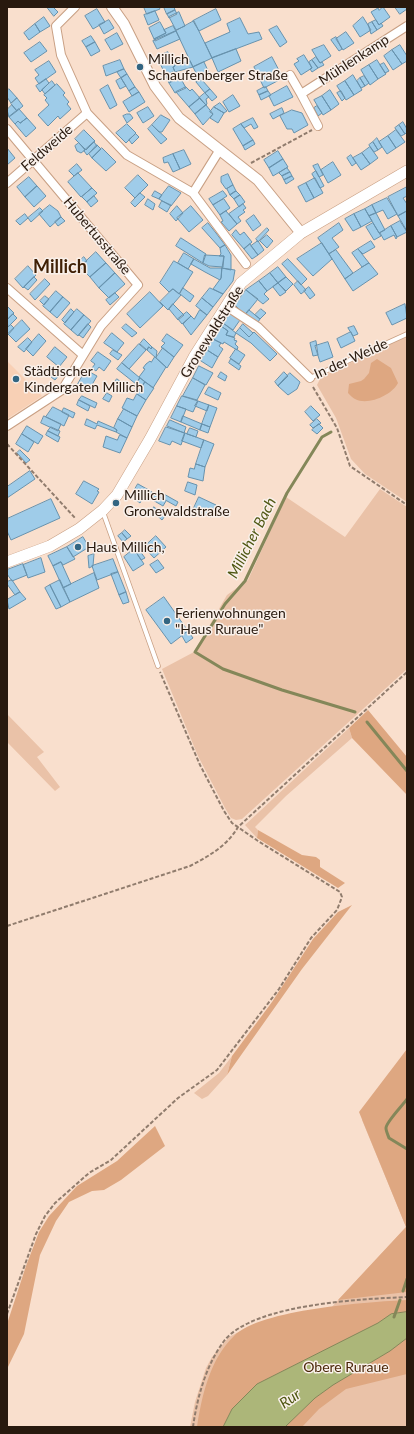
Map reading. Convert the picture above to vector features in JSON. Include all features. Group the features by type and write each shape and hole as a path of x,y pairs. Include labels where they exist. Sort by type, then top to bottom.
{"main road":[{"name":"Gronewaldstraße","path":"7,562 50,546 83,526 117,495 150,439 194,357 226,306 242,283 253,272 302,233 407,170"}],"street":[{"path":"75,7 56,26 61,56 87,113 127,155 193,193 246,264"},
{"path":"112,7 124,24 155,86 179,118 219,151 258,180 302,233"},
{"name":"Mühlenkamp","path":"301,94 407,26"},
{"path":"290,75 318,126"},
{"name":"Feldweide","path":"7,183 32,159 87,113"},
{"name":"Hubertusstraße","path":"7,129 138,285 104,321 62,390 7,426"},
{"path":"193,193 219,151"},
{"path":"7,288 83,355"},
{"name":"In der Weide","path":"226,306 258,328 310,378"}],"lane":[{"name":"In der Weide","path":"310,378 407,334"},
{"path":"102,510 158,666"}],"path":[{"path":"242,168 318,126"},
{"path":"310,378 337,428 350,466 407,505"},
{"path":"7,444 83,526"},
{"path":"7,1314 36,1234 45,1216 55,1203 89,1173 111,1160 178,1098 217,1070 279,989 311,938 339,906 342,897 340,892 232,823 224,811 200,765 158,666"},
{"path":"7,926 190,866 217,850 232,836 238,827 407,672"},
{"path":"193,1427 208,1369 224,1340 237,1330 252,1321 316,1305 406,1297"}],"shaded area":[{"path":"377,359 391,368 398,383 391,392 379,398 366,401 355,399 348,393 349,384 364,379 369,373 371,363"},
{"name":"Städtischer Kindergaten Millich","path":"7,361 42,396 7,419"},
{"path":"368,710 407,757 407,795 352,738 349,728"},
{"path":"258,830 302,855 316,857 320,860 320,867 345,883 338,888 257,838"},
{"path":"352,905 302,969 227,1075 232,1056 272,1002 313,939 338,912"},
{"path":"407,1049 407,1292 338,1300 406,1227 359,1112"},
{"path":"155,1126 165,1146 121,1180 104,1190 92,1191 69,1202 56,1221 40,1255 24,1334 7,1369 7,1324 39,1232 49,1216 77,1186 117,1161"},
{"path":"407,1300 407,1312 391,1314 378,1323 257,1384 232,1409 223,1427 197,1427 208,1378 213,1366 226,1345 234,1336 248,1327 267,1319 290,1313 342,1305"},
{"path":"407,1338 407,1374 346,1389 319,1409 302,1427 285,1427 315,1398 333,1385 390,1351"}],"green space":[{"path":"407,336 407,502 365,474 351,459 336,418 317,385 321,377"},
{"path":"380,489 407,507 407,669 242,819 236,820 231,818 198,756 162,669 194,652 227,595 248,580 286,497 345,537"},
{"path":"7,714 44,752 37,757 60,787 55,791 7,742"},
{"path":"349,728 352,738 286,796 255,827 258,830 257,838 245,825"},
{"name":"Obere Ruraue","path":"407,1049 407,1427 190,1427 195,1402 206,1368 212,1357 229,1337 246,1328 329,1310 406,1227 362,1120"},
{"path":"232,1056 227,1075 208,1096 202,1099 194,1093 219,1073"}],"water":[{"name":"Rur","path":"407,1312 407,1338 390,1351 333,1385 315,1398 285,1427 223,1427 232,1409 257,1384 378,1323 391,1314"}],"building":[{"path":"47,7 53,7 58,12 54,16"},
{"path":"144,7 159,7 160,9 147,14"},
{"path":"164,7 174,7 175,10 167,14"},
{"path":"383,7 390,17 379,25 371,12 378,8 379,10"},
{"path":"395,7 407,7 407,9 400,14"},
{"path":"97,9 105,22 93,29 85,16"},
{"path":"216,9 221,20 199,31 193,21"},
{"path":"175,10 177,14 169,18 167,14"},
{"path":"155,11 159,20 148,25 144,15"},
{"path":"179,12 185,26 176,30 169,17"},
{"path":"44,17 50,26 40,32 35,24"},
{"path":"363,17 371,30 360,37 353,26"},
{"path":"240,18 248,34 259,32 262,39 212,58 205,43 230,32 227,24"},
{"path":"109,20 114,28 104,34 99,25"},
{"path":"376,20 379,25 381,23 383,26 377,30 372,22"},
{"path":"194,21 212,58 193,67 176,31"},
{"path":"160,22 166,33 154,39 149,28"},
{"path":"372,22 377,30 371,34 368,24"},
{"path":"35,24 40,32 29,40 24,33"},
{"path":"173,26 176,31 155,41 154,39 166,33 164,30"},
{"path":"277,26 287,42 280,47 269,30"},
{"path":"176,31 180,39 157,49 153,41"},
{"path":"346,32 354,43 343,50 336,39"},
{"path":"117,33 123,44 111,50 105,40"},
{"path":"91,36 95,42 86,47 82,41"},
{"path":"336,37 342,49 339,51 331,40"},
{"path":"40,42 47,51 31,62 24,53"},
{"path":"95,42 100,51 91,56 86,47"},
{"path":"324,45 331,56 320,63 312,50"},
{"path":"400,45 407,56 407,61 402,64 392,50"},
{"path":"236,49 241,61 218,72 212,58"},
{"path":"392,50 402,64 393,70 384,56"},
{"path":"168,52 175,66 173,67 175,72 166,76 157,57"},
{"path":"304,55 312,68 301,75 294,64 299,61 297,59"},
{"path":"272,57 283,78 264,88 254,67"},
{"path":"316,57 320,63 322,62 324,65 318,68 312,60"},
{"path":"120,60 124,69 106,76 103,66"},
{"path":"183,60 184,63 190,61 193,67 175,72 173,67 175,66 173,63"},
{"path":"312,60 318,68 312,72 309,62"},
{"path":"377,60 386,74 378,79 369,65"},
{"path":"49,61 56,72 39,84 35,78 39,75 35,70"},
{"path":"204,62 210,75 200,81 193,67"},
{"path":"384,63 389,71 385,73 380,65"},
{"path":"369,65 378,79 370,85 361,70"},
{"path":"124,69 127,74 121,78 117,72"},
{"path":"173,72 177,79 169,83 166,76"},
{"path":"127,74 135,87 129,91 121,78"},
{"path":"353,75 362,90 354,95 345,81"},
{"path":"364,76 369,83 365,86 360,78"},
{"path":"180,77 186,88 175,93 169,83"},
{"path":"121,78 126,86 120,89 116,81"},
{"path":"360,78 365,86 361,88 357,81"},
{"path":"46,79 49,83 40,92 36,86"},
{"path":"202,80 210,89 205,93 196,82"},
{"path":"52,81 55,85 45,94 42,90"},
{"path":"345,81 354,95 346,100 337,86"},
{"path":"57,84 65,93 63,95 69,102 67,104 71,109 60,119 58,116 48,126 38,115 49,105 45,100 47,98 44,95"},
{"path":"108,85 117,105 110,109 100,90"},
{"path":"287,86 293,97 274,106 269,96"},
{"path":"135,87 139,92 132,96 129,91"},
{"path":"186,87 190,91 192,89 200,98 189,107 176,92"},
{"path":"266,87 268,91 259,95 257,91"},
{"path":"9,89 17,98 11,103 7,97 7,91"},
{"path":"210,89 217,97 212,101 205,93"},
{"path":"330,90 339,104 331,110 322,96"},
{"path":"268,91 271,95 261,100 259,95"},
{"path":"341,91 345,98 342,101 337,93"},
{"path":"139,92 145,102 129,112 123,102"},
{"path":"205,93 209,97 206,99 206,105 199,98"},
{"path":"233,95 240,106 229,112 223,102"},
{"path":"322,96 331,110 323,115 314,100"},
{"path":"17,98 23,106 17,111 11,104"},
{"path":"200,98 206,105 195,114 189,107"},
{"path":"220,103 227,111 224,113 214,107"},
{"path":"12,105 17,111 9,117 7,110"},
{"path":"206,105 213,114 203,125 195,114"},
{"path":"317,106 322,113 318,116 314,108"},
{"path":"148,107 154,116 143,123 137,113"},
{"path":"214,107 224,113 218,123 210,118 213,114 210,112"},
{"path":"282,108 284,113 273,119 270,114"},
{"path":"19,109 27,118 20,123 18,121 15,124 9,117"},
{"path":"292,110 302,113 308,125 294,133 292,129 287,129 280,116"},
{"path":"130,114 133,118 127,123 123,116"},
{"path":"161,115 170,120 162,132 159,132 152,125"},
{"path":"27,118 36,128 26,137 15,124 18,121 20,123"},
{"path":"253,118 258,127 254,129 251,124 244,128 241,124"},
{"path":"403,122 407,129 405,134 399,125"},
{"path":"127,124 136,133 126,143 116,133"},
{"path":"241,124 253,140 243,146 233,129"},
{"path":"152,125 167,139 161,144 148,129"},
{"path":"399,125 405,134 401,136 395,128"},
{"path":"84,130 95,141 86,150 75,139"},
{"path":"396,130 405,142 396,148 388,136"},
{"path":"136,134 139,137 132,144 129,140"},
{"path":"388,136 396,148 387,154 379,142"},
{"path":"377,138 382,147 378,150 373,142"},
{"path":"253,140 255,144 245,150 243,146"},
{"path":"94,142 97,146 87,155 84,151"},
{"path":"373,142 378,150 374,152 369,145"},
{"path":"79,143 85,150 81,153 77,151 75,146"},
{"path":"97,145 101,149 92,158 89,154"},
{"path":"370,147 378,158 370,164 362,153"},
{"path":"7,148 15,158 7,165"},
{"path":"102,148 116,162 106,171 92,158"},
{"path":"184,150 191,164 180,169 173,154"},
{"path":"278,151 283,159 269,168 264,160"},
{"path":"362,153 370,164 361,170 353,158"},
{"path":"173,154 180,169 173,172 168,162 164,163 163,158"},
{"path":"351,155 356,163 352,166 347,158"},
{"path":"283,159 288,167 273,176 269,168"},
{"path":"333,162 341,175 328,183 321,170"},
{"path":"77,164 82,170 74,176 69,171"},
{"path":"318,164 323,175 319,177 313,166"},
{"path":"287,168 290,172 282,176 279,173"},
{"path":"316,171 324,186 320,188 312,174"},
{"path":"290,172 292,176 284,180 282,176"},
{"path":"78,173 92,188 81,197 68,182"},
{"path":"228,174 233,185 226,189 221,182 221,177"},
{"path":"138,175 148,185 135,198 125,188"},
{"path":"292,176 294,179 286,184 284,180"},
{"path":"29,177 37,186 25,197 17,187"},
{"path":"315,178 323,193 314,198 306,183"},
{"path":"306,183 314,198 306,202 298,187"},
{"path":"233,185 236,191 230,195 227,189"},
{"path":"37,186 46,196 34,207 25,197"},
{"path":"169,186 181,193 171,206 159,199"},
{"path":"407,187 407,196 403,198 407,204 407,211 398,216 388,197"},
{"path":"92,188 97,193 87,202 82,197"},
{"path":"155,191 162,195 159,199 152,196"},
{"path":"223,191 227,196 213,205 209,199"},
{"path":"236,191 240,195 234,199 230,195"},
{"path":"140,193 145,197 135,207 131,203"},
{"path":"240,195 245,202 239,207 234,199"},
{"path":"94,196 98,201 91,207 87,202"},
{"path":"387,198 397,214 388,219 383,210 376,213 372,205"},
{"path":"148,199 155,204 153,210 145,205"},
{"path":"224,199 230,208 220,215 213,205"},
{"path":"162,201 171,205 167,212 159,207"},
{"path":"243,204 246,208 243,210 245,212 238,217 241,221 237,224 229,214"},
{"path":"50,205 58,211 61,217 50,227 39,214"},
{"path":"372,205 376,213 369,216 365,209"},
{"path":"177,206 183,213 176,221 170,214"},
{"path":"191,206 203,220 189,232 177,218"},
{"path":"40,208 43,211 31,222 28,218"},
{"path":"365,209 372,221 361,227 354,214"},
{"path":"226,211 237,224 229,231 221,222 223,221 220,215"},
{"path":"407,211 407,231 398,216"},
{"path":"376,213 385,230 379,233 369,216"},
{"path":"25,214 28,218 20,225 16,221"},
{"path":"354,214 361,227 353,231 345,219"},
{"path":"254,215 261,225 253,231 246,221"},
{"path":"61,217 65,221 58,226 55,222"},
{"path":"400,221 407,232 397,237 391,226"},
{"path":"208,223 225,245 220,248 202,228"},
{"path":"339,223 343,230 332,238 339,247 329,254 318,238"},
{"path":"373,223 381,236 374,240 366,227"},
{"path":"391,226 397,237 396,239 394,235 384,240 380,233"},
{"path":"267,228 269,230 258,242 256,239"},
{"path":"236,230 240,235 244,232 252,242 244,249 232,235"},
{"path":"267,235 273,241 267,248 260,241"},
{"path":"181,238 206,254 203,263 176,246"},
{"path":"258,241 264,250 258,255 251,246"},
{"path":"371,241 375,247 363,254 358,249"},
{"path":"322,243 332,259 313,276 297,259"},
{"path":"250,244 258,255 252,259 244,249"},
{"path":"225,245 231,255 231,270 222,268 224,256 219,256 221,254 220,248"},
{"path":"358,249 369,263 362,267 352,253"},
{"path":"336,250 353,273 345,279 329,254"},
{"path":"96,252 106,263 90,277 80,267"},
{"path":"184,253 194,259 188,269 178,263"},
{"path":"205,255 224,256 223,267 209,266 203,263"},
{"path":"84,257 87,261 79,268 76,264"},
{"path":"194,259 210,268 222,268 220,280 191,264"},
{"path":"288,259 307,279 301,285 282,264"},
{"path":"174,261 193,272 179,294 173,289 169,292 160,283"},
{"path":"106,263 115,273 99,288 90,277"},
{"path":"369,263 378,274 353,291 345,279"},
{"path":"28,266 36,275 23,288 15,279"},
{"path":"278,267 286,277 278,283 270,273"},
{"path":"222,268 235,270 233,281 223,294 213,289 221,278"},
{"path":"115,273 125,284 109,298 99,288"},
{"path":"270,273 278,283 267,291 259,281"},
{"path":"34,277 37,280 28,290 24,287"},
{"path":"286,277 293,284 286,291 278,283"},
{"path":"45,279 50,284 35,300 30,294"},
{"path":"259,281 267,291 264,294 269,299 263,304 246,290"},
{"path":"298,281 306,290 301,294 294,285"},
{"path":"278,283 286,292 280,296 273,287"},
{"path":"309,287 315,295 310,299 304,291"},
{"path":"183,288 194,296 190,302 180,294"},
{"path":"210,288 223,294 213,307 202,298"},
{"path":"173,289 181,295 168,310 160,302"},
{"path":"246,290 258,299 245,315 235,305"},
{"path":"56,291 63,297 50,312 43,306"},
{"path":"150,292 163,306 140,328 127,314"},
{"path":"115,293 119,297 110,305 106,300"},
{"path":"45,296 49,299 44,305 40,301"},
{"path":"63,297 70,303 57,318 50,312"},
{"path":"202,298 213,307 207,315 196,306"},
{"path":"173,304 184,315 178,320 169,309"},
{"path":"405,304 407,318 392,325 386,313"},
{"path":"7,306 14,313 7,320"},
{"path":"71,309 74,312 65,323 62,320"},
{"path":"77,309 84,315 71,330 64,324"},
{"path":"261,309 266,313 260,319 255,315"},
{"path":"200,310 207,315 191,335 183,324 191,316 194,319"},
{"path":"249,310 260,319 256,325 245,315"},
{"path":"187,312 191,316 182,324 178,319"},
{"path":"230,313 240,320 233,330 223,323"},
{"path":"13,314 17,318 8,327 7,320"},
{"path":"84,315 91,321 78,336 71,330"},
{"path":"22,320 30,329 16,342 8,334"},
{"path":"223,323 236,333 234,337 226,335 228,331 221,326"},
{"path":"88,324 91,327 83,338 79,335"},
{"path":"126,324 137,333 132,337 122,328"},
{"path":"243,324 253,333 249,337 240,328"},
{"path":"11,325 14,328 7,336 7,328"},
{"path":"221,326 228,331 226,335 235,338 234,340 237,341 235,344 238,347 237,350 224,342 223,344 213,339"},
{"path":"354,326 358,334 353,336 348,328"},
{"path":"240,328 249,337 254,332 277,354 270,361 251,343 236,333"},
{"path":"351,332 355,341 341,348 337,339"},
{"path":"112,333 124,343 117,352 104,343"},
{"path":"39,334 46,341 33,356 26,349"},
{"path":"167,334 183,345 174,357 161,347 165,343 162,341"},
{"path":"28,338 32,342 24,352 18,347"},
{"path":"144,339 152,347 151,349 149,347 147,350 140,344"},
{"path":"213,339 221,343 219,346 223,349 218,357 207,350"},
{"path":"316,341 318,355 313,356 310,343"},
{"path":"328,342 333,357 320,362 315,346"},
{"path":"139,344 146,350 129,369 122,363"},
{"path":"55,347 67,357 59,367 47,357"},
{"path":"149,347 151,349 152,347 157,351 156,358 147,350"},
{"path":"163,348 174,357 167,368 156,358"},
{"path":"236,349 245,355 239,364 230,358"},
{"path":"113,350 122,355 118,360 110,354"},
{"path":"207,350 218,357 212,368 201,361"},
{"path":"98,352 111,361 104,371 99,367 96,371 92,368 95,364 91,361"},
{"path":"155,357 166,367 153,388 139,377 145,369 143,368 146,364 150,361 151,362"},
{"path":"231,359 241,366 239,370 229,363"},
{"path":"122,363 140,378 136,384 117,369"},
{"path":"199,366 213,373 206,385 193,378"},
{"path":"57,369 61,373 55,380 51,377"},
{"path":"86,370 97,376 89,390 78,384"},
{"path":"221,372 227,376 225,381 218,377"},
{"path":"284,372 288,376 278,386 275,382"},
{"path":"290,373 300,382 297,389 288,395 278,386"},
{"path":"140,378 145,382 141,388 136,384"},
{"path":"193,378 205,385 197,400 183,396"},
{"path":"117,379 124,384 120,390 113,384"},
{"path":"145,382 154,388 146,400 137,394"},
{"path":"209,387 221,393 218,400 205,394"},
{"path":"107,393 112,396 109,402 103,399"},
{"path":"137,394 146,400 137,416 122,408 127,398 133,400"},
{"path":"82,396 97,403 95,408 79,400"},
{"path":"182,396 198,401 193,412 177,406"},
{"path":"79,400 90,406 88,411 77,405"},
{"path":"198,401 209,405 207,411 195,406"},
{"path":"209,405 217,408 210,427 202,424"},
{"path":"177,406 186,409 181,422 171,418"},
{"path":"311,406 320,415 313,421 305,412"},
{"path":"53,407 69,415 64,426 46,417"},
{"path":"64,408 75,413 73,418 62,412"},
{"path":"124,409 137,416 132,427 118,419"},
{"path":"44,416 61,424 58,431 41,423"},
{"path":"183,416 202,424 200,430 181,422"},
{"path":"87,419 97,424 98,421 117,430 116,432 97,425 95,429 85,425"},
{"path":"118,419 132,427 127,438 116,432 117,430 114,428"},
{"path":"317,419 321,423 313,428 310,425"},
{"path":"170,420 186,427 184,433 167,426"},
{"path":"202,424 210,427 208,433 200,430"},
{"path":"319,424 323,428 317,434 312,430"},
{"path":"27,426 43,436 38,444 22,434"},
{"path":"51,427 60,431 58,436 48,431"},
{"path":"166,427 185,433 181,445 172,441 170,445 159,441"},
{"path":"190,428 198,431 196,437 187,434"},
{"path":"48,431 60,437 58,442 46,435"},
{"path":"185,433 204,440 201,448 182,441"},
{"path":"22,434 34,442 28,452 16,444"},
{"path":"120,435 127,438 120,453 103,447 106,436 117,440"},
{"path":"204,440 214,444 205,467 196,464"},
{"path":"20,450 30,460 26,463 17,453"},
{"path":"196,464 205,467 203,481 188,477 190,468 194,469"},
{"path":"30,471 35,479 7,498 7,487"},
{"path":"84,481 99,489 97,491 99,492 92,504 76,494"},
{"path":"188,482 197,485 195,495 185,491"},
{"path":"138,484 147,489 140,503 131,496"},
{"path":"147,489 166,501 163,506 144,495"},
{"path":"162,493 178,502 176,506 160,497"},
{"path":"199,497 216,505 211,517 193,510"},
{"path":"51,499 60,518 11,540 7,531 7,519"},
{"path":"154,507 165,516 162,520 152,511"},
{"path":"125,530 131,536 127,539 122,533"},
{"path":"122,533 127,539 123,542 118,536"},
{"path":"156,536 166,547 154,558 144,547"},
{"name":"Haus Millich,","path":"83,537 89,547 73,557 67,547"},
{"path":"67,547 75,559 63,565 61,562 53,566 48,556"},
{"path":"137,547 145,558 141,560 134,549"},
{"path":"134,549 144,564 133,571 124,557"},
{"path":"94,554 93,566 89,568 88,556"},
{"path":"41,558 45,572 28,578 23,565"},
{"path":"113,559 118,572 97,580 92,566"},
{"path":"158,560 164,568 156,573 150,565"},
{"path":"61,562 71,584 63,588 53,566"},
{"path":"23,564 27,575 12,581 7,574 7,570"},
{"path":"118,572 126,592 119,595 111,574"},
{"path":"94,573 99,588 70,602 63,588"},
{"path":"12,580 20,592 15,595 7,584 7,582"},
{"path":"60,580 70,602 61,607 50,585"},
{"path":"50,585 61,607 56,609 45,588"},
{"path":"20,592 26,599 9,609 7,600"},
{"path":"126,592 129,602 123,604 119,595"},
{"name":"Ferienwohnungen \"Haus Ruraue\"","path":"164,597 188,631 171,644 146,610"},
{"path":"188,631 193,638 186,643 182,636"}],"waterway":[{"name":"Millicher Bach","path":"331,432 322,437 287,493 245,581 225,604 195,652 223,669 282,690 355,712"},
{"name":"Millicher Bach","path":"367,722 407,771"},
{"name":"Millicher Bach","path":"407,1099 386,1128 389,1138 407,1149"},
{"name":"Millicher Bach","path":"403,1291 407,1279"},
{"name":"Millicher Bach","path":"394,1317 400,1300"}],"place":[{"name":"Millich Schaufenberger Straße","path":"140,67"},
{"name":"Städtischer Kindergaten Millich","path":"16,379"},
{"name":"Millich Gronewaldstraße","path":"116,503"},
{"name":"Haus Millich,","path":"78,547"},
{"name":"Ferienwohnungen \"Haus Ruraue\"","path":"167,621"}],"district":[{"name":"Millich","path":"60,267"}]}
